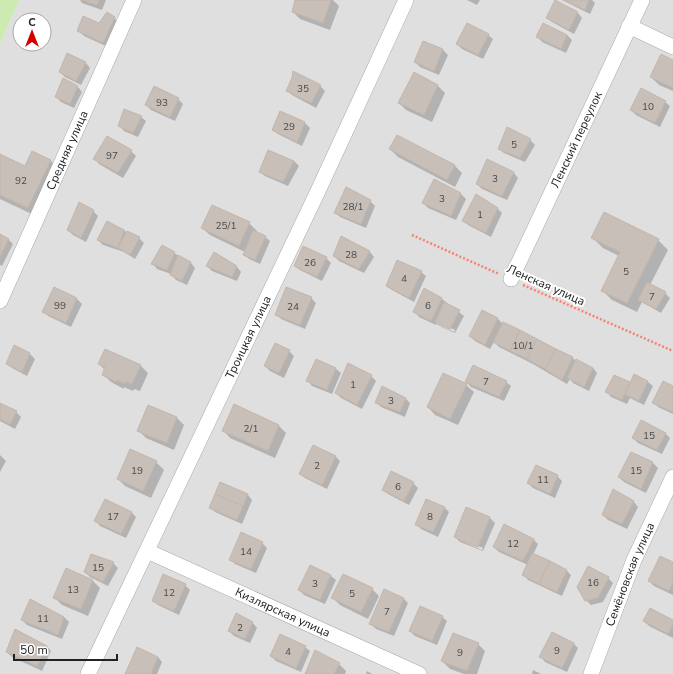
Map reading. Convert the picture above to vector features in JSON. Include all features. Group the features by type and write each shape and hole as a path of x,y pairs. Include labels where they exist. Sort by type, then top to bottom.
{"street":[{"name":"Средняя улица","path":"0,301 134,0"},
{"name":"Троицкая улица","path":"88,674 315,198 406,0"},
{"name":"Ленский переулок","path":"511,279 642,0"},
{"path":"630,26 673,47"},
{"name":"Семёновская улица","path":"590,674 634,560 673,477"},
{"name":"Кизлярская улица","path":"147,551 419,674"}],"path":[{"name":"Ленская улица","path":"412,235 673,350"}],"shaded area":[{"path":"19,0 673,0 673,674 0,674 0,44 12,16 12,52 52,52 52,12 14,12"}],"green space":[{"path":"0,0 19,0 14,12 12,12 12,16 0,44"}],"building":[{"path":"82,0 99,0 97,5"},
{"path":"295,0 331,0 323,23 292,12"},
{"path":"555,0 578,12 569,30 546,18"},
{"path":"564,0 589,0 585,10"},
{"path":"107,12 115,17 103,43 77,31 83,16 99,23"},
{"path":"467,23 489,34 478,55 456,44"},
{"path":"543,23 567,35 561,49 536,37"},
{"path":"423,41 443,49 434,71 414,62"},
{"path":"67,53 86,62 76,81 59,72"},
{"path":"661,54 673,60 673,88 650,77"},
{"path":"293,71 321,85 311,103 286,91 292,78"},
{"path":"414,72 438,85 424,115 398,103"},
{"path":"63,78 78,86 70,104 55,97"},
{"path":"154,86 179,98 170,117 145,105"},
{"path":"641,88 666,101 655,123 630,110"},
{"path":"124,109 142,116 133,133 118,126"},
{"path":"280,111 305,122 297,142 272,130"},
{"path":"507,127 531,139 520,158 498,149"},
{"path":"397,135 455,165 447,180 389,149"},
{"path":"107,136 132,150 118,173 93,159"},
{"path":"268,150 294,161 283,182 259,172"},
{"path":"32,151 51,160 28,208 0,195 0,154 25,166"},
{"path":"487,159 514,172 502,196 476,184"},
{"path":"434,179 461,193 451,216 422,203"},
{"path":"346,187 371,200 361,224 334,213"},
{"path":"476,194 498,208 486,233 462,221"},
{"path":"79,202 94,210 81,238 67,230"},
{"path":"212,205 250,222 239,246 201,228"},
{"path":"604,212 659,239 627,303 601,291 620,252 591,238"},
{"path":"107,221 124,230 118,248 97,240"},
{"path":"253,230 266,236 255,260 243,255"},
{"path":"127,231 140,237 130,255 118,248"},
{"path":"0,234 9,239 0,256"},
{"path":"341,236 370,251 359,269 333,256"},
{"path":"162,245 175,252 167,270 151,264"},
{"path":"303,246 327,257 317,277 294,266"},
{"path":"214,252 237,266 232,277 206,266"},
{"path":"178,255 191,262 182,281 170,275"},
{"path":"397,260 422,271 409,298 386,286"},
{"path":"647,282 666,292 656,309 638,300"},
{"path":"54,287 77,298 66,323 42,312"},
{"path":"286,287 312,297 300,325 275,315"},
{"path":"424,288 442,298 431,321 413,312"},
{"path":"444,302 460,310 450,329 435,323"},
{"path":"482,310 498,318 485,345 469,336"},
{"path":"503,322 520,330 510,351 493,342"},
{"path":"520,330 537,339 527,359 510,351"},
{"path":"537,339 556,349 545,369 527,359"},
{"path":"275,343 290,350 279,373 264,366"},
{"path":"14,345 30,353 22,372 6,364"},
{"path":"105,349 141,365 132,384 126,382 125,384 117,380 116,382 102,375 105,367 98,364"},
{"path":"556,349 573,357 562,380 545,369"},
{"path":"316,359 336,368 327,390 306,381"},
{"path":"576,359 593,368 584,387 567,378"},
{"path":"348,363 372,375 357,405 335,393"},
{"path":"473,365 507,381 499,397 465,382"},
{"path":"443,373 467,384 450,419 427,407"},
{"path":"634,374 648,381 639,401 625,394"},
{"path":"614,375 630,382 622,400 605,392"},
{"path":"663,381 673,386 673,412 652,403"},
{"path":"382,386 406,398 400,412 375,403"},
{"path":"0,403 17,411 10,424 0,419"},
{"path":"234,404 279,425 268,451 222,431"},
{"path":"148,405 177,417 167,443 137,431"},
{"path":"641,420 666,433 657,450 632,438"},
{"path":"313,445 336,456 322,485 299,474"},
{"path":"130,449 157,461 143,491 117,479"},
{"path":"631,452 653,462 641,489 618,477"},
{"path":"536,465 558,475 550,494 527,483"},
{"path":"391,471 414,482 404,501 382,490"},
{"path":"220,482 248,494 243,506 215,494"},
{"path":"613,489 634,501 622,524 602,515"},
{"path":"215,494 243,506 237,520 209,508"},
{"path":"105,499 132,512 121,534 94,521"},
{"path":"426,499 445,507 433,532 415,525"},
{"path":"466,507 490,517 478,547 454,537"},
{"path":"504,524 534,539 523,561 493,547"},
{"path":"241,532 263,542 251,569 229,560"},
{"path":"532,553 550,561 539,584 522,575"},
{"path":"91,554 114,562 103,582 84,572"},
{"path":"660,556 673,562 673,582 669,591 648,581"},
{"path":"550,561 567,570 557,592 539,584"},
{"path":"310,565 331,575 320,600 298,590"},
{"path":"588,566 609,577 598,598 585,601 577,587"},
{"path":"66,568 93,580 81,609 53,598"},
{"path":"163,574 186,584 174,611 152,601"},
{"path":"343,574 373,588 361,612 331,598"},
{"path":"384,589 404,598 389,632 369,624"},
{"path":"30,599 64,617 58,635 21,620"},
{"path":"420,606 443,616 432,641 409,631"},
{"path":"650,608 673,620 673,624 668,634 643,621"},
{"path":"236,613 253,622 245,639 228,631"},
{"path":"15,629 47,646 37,666 6,652"},
{"path":"552,632 574,643 562,668 539,657"},
{"path":"453,633 479,643 467,671 441,661"},
{"path":"280,634 306,646 296,668 270,656"},
{"path":"137,647 158,657 151,674 125,674"},
{"path":"315,650 340,663 334,674 305,674"}]}
